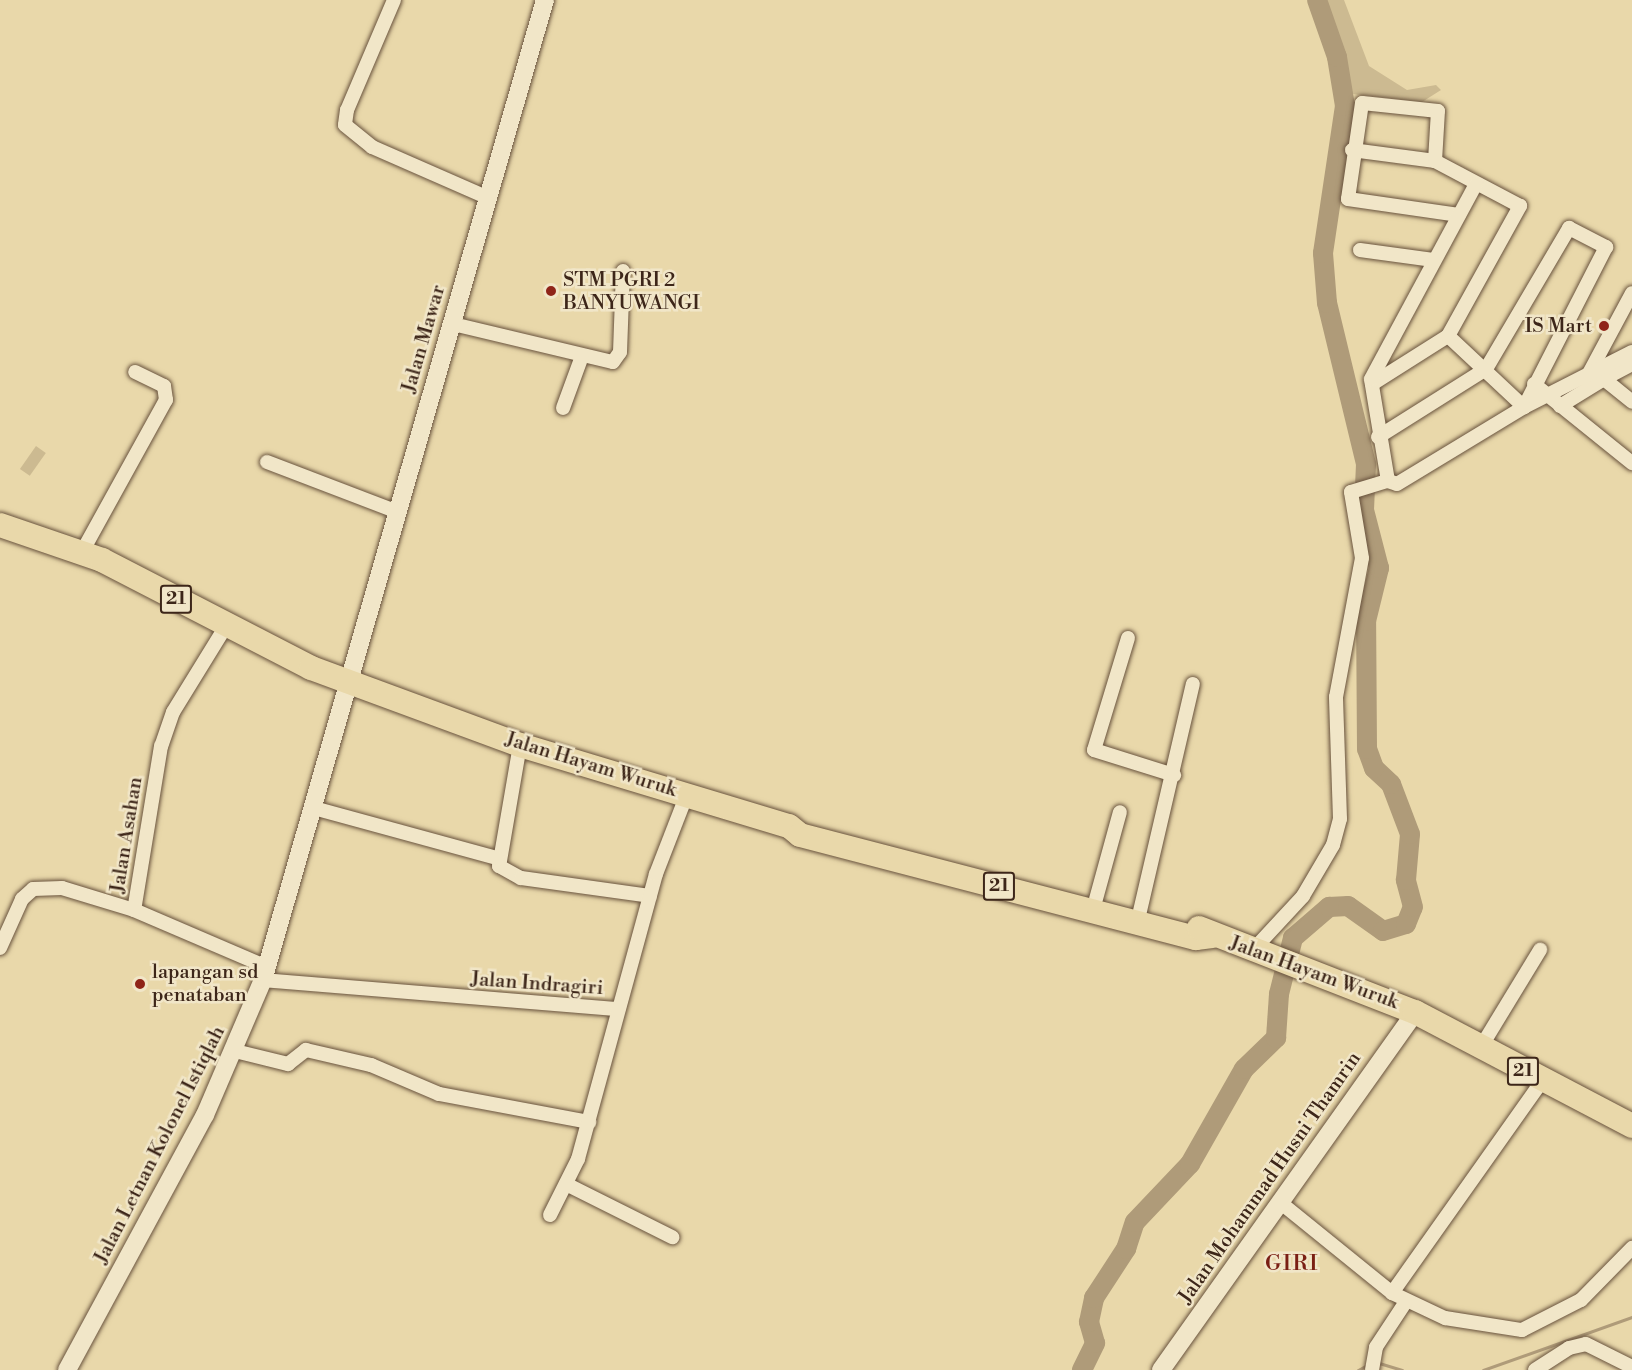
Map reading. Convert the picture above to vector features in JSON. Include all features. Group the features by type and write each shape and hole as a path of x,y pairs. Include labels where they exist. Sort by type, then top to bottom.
{"highway":[{"name":"21","path":"0,525 82,552 319,683 348,686"},
{"name":"21","path":"0,540 93,571 348,686"},
{"name":"Jalan Hayam Wuruk","path":"348,686 520,745 789,826 821,841 1196,938 1212,936"},
{"name":"Jalan Hayam Wuruk","path":"789,826 849,833 1140,911 1310,968 1415,1012"},
{"name":"21","path":"1415,1012 1542,1082 1632,1126"}],"street":[{"path":"394,0 347,110 345,125 372,147 489,198"},
{"name":"Jalan Mawar","path":"348,686 545,0"},
{"path":"1434,161 1438,111 1363,102 1352,150 1348,199 1459,214"},
{"path":"1352,150 1434,161 1520,206 1448,336 1372,384"},
{"path":"1382,483 1372,384 1433,260 1476,184"},
{"path":"1378,437 1486,369 1569,228 1606,247 1524,407"},
{"path":"1360,250 1433,260"},
{"path":"453,324 609,362 617,358 623,271"},
{"path":"1587,377 1632,292"},
{"path":"1448,336 1486,369 1524,407"},
{"path":"1260,951 1322,869 1340,819 1336,698 1362,558 1351,492 1382,483 1397,484 1524,407 1549,397 1632,352"},
{"path":"563,408 582,356"},
{"path":"1560,406 1632,364"},
{"path":"82,552 166,400 164,386 135,372"},
{"path":"1604,379 1632,402"},
{"path":"1534,384 1632,463"},
{"path":"267,462 398,512"},
{"name":"Jalan Asahan","path":"223,631 173,712 161,746 134,910 265,974"},
{"path":"1128,638 1094,750 1174,775"},
{"path":"1140,911 1174,775 1193,684"},
{"name":"Jalan Letnan Kolonel Istiqlah","path":"67,1370 235,1051 265,974 348,686"},
{"path":"498,862 520,745"},
{"name":"Jalan Indragiri","path":"265,974 618,1009 656,874 687,794"},
{"path":"314,808 498,862 511,874 650,896"},
{"path":"1096,899 1120,812"},
{"path":"0,948 22,899 33,889 62,888 134,910"},
{"path":"1480,1047 1540,950"},
{"path":"550,1215 566,1184 589,1122 618,1009"},
{"name":"Jalan Mohammad Husni Thamrin","path":"1161,1370 1415,1012"},
{"path":"235,1051 288,1064 306,1050 371,1065 439,1094 589,1122"},
{"path":"1392,1293 1542,1082"},
{"path":"566,1184 672,1237"},
{"path":"1281,1203 1406,1303 1476,1326 1522,1330 1581,1300 1632,1248"},
{"path":"1372,1363 1406,1303"},
{"path":"1537,1369 1586,1344 1632,1367"}],"shaded area":[{"path":"1317,0 1344,0 1369,66 1407,90 1436,85 1441,90 1422,102 1344,93"},
{"path":"36,446 46,453 30,476 20,469"}],"waterway":[{"path":"1082,1370 1095,1343 1089,1322 1094,1298 1126,1249 1135,1222 1190,1164 1244,1069 1276,1038 1279,994 1293,938 1329,907 1348,906 1383,931 1406,924 1413,907 1406,880 1410,834 1391,784 1374,768 1367,749 1366,621 1379,568 1364,510 1366,464 1327,303 1323,253 1345,106 1337,57 1317,0"},
{"path":"1483,1370 1632,1317"},
{"path":"1379,1363 1402,1370"},
{"path":"1358,1370 1369,1364"}],"place":[{"name":"STM PGRI 2 BANYUWANGI","path":"551,291"},
{"name":"IS Mart","path":"1604,326"},
{"name":"lapangan sd penataban","path":"140,984"}],"district":[{"name":"GIRI","path":"1292,1264"}]}
